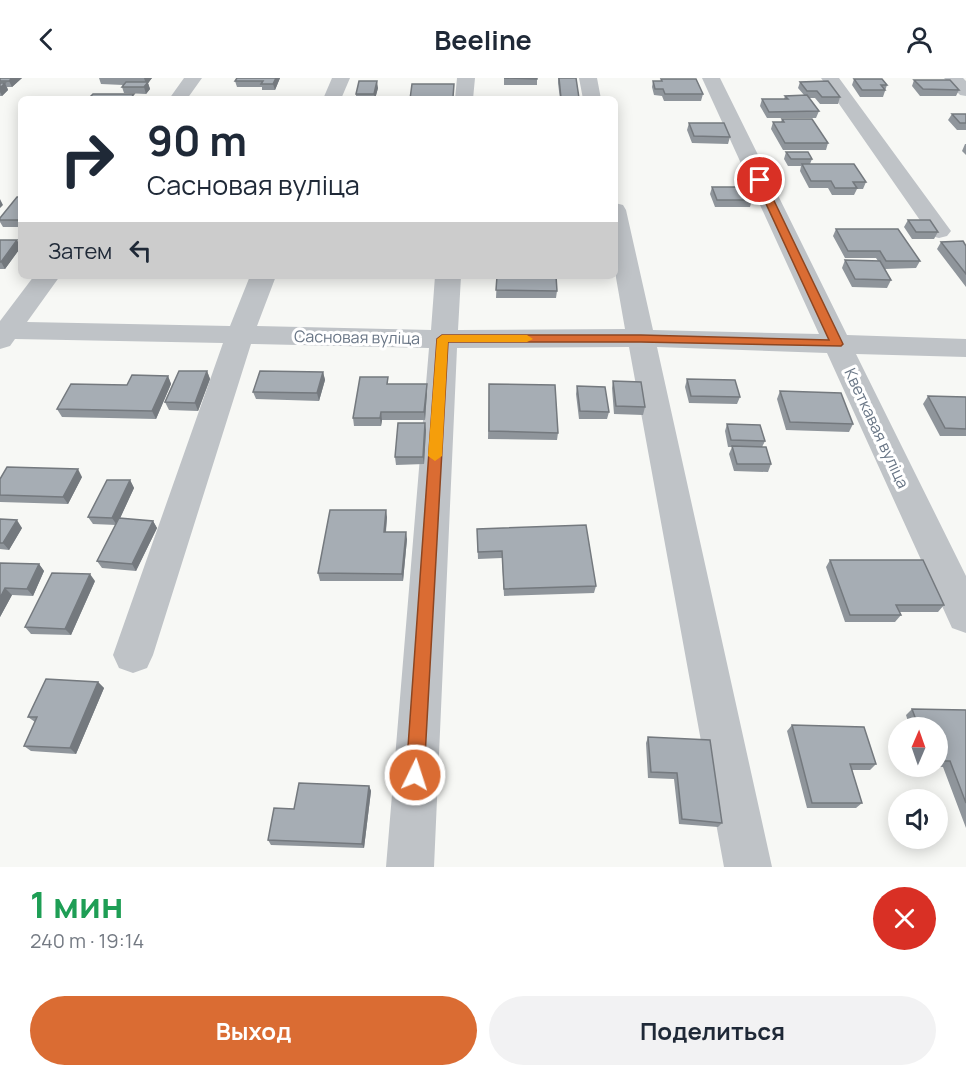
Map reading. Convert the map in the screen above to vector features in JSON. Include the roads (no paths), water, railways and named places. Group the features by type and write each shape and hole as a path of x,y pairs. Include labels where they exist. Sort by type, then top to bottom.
{"street":[{"path":"180,96 193,78"},
{"path":"333,96 341,78"},
{"path":"464,96 466,78"},
{"path":"588,78 591,96"},
{"name":"Кветкавая вуліца","path":"711,78 966,616"},
{"path":"830,78 939,231"},
{"path":"953,78 966,91"},
{"path":"618,225 748,867"},
{"path":"2,334 45,279"},
{"path":"133,655 240,334 262,279"},
{"path":"410,867 442,339 448,279"},
{"name":"Сасновая вуліца","path":"2,334 240,334 442,339 641,338 966,348"}]}
